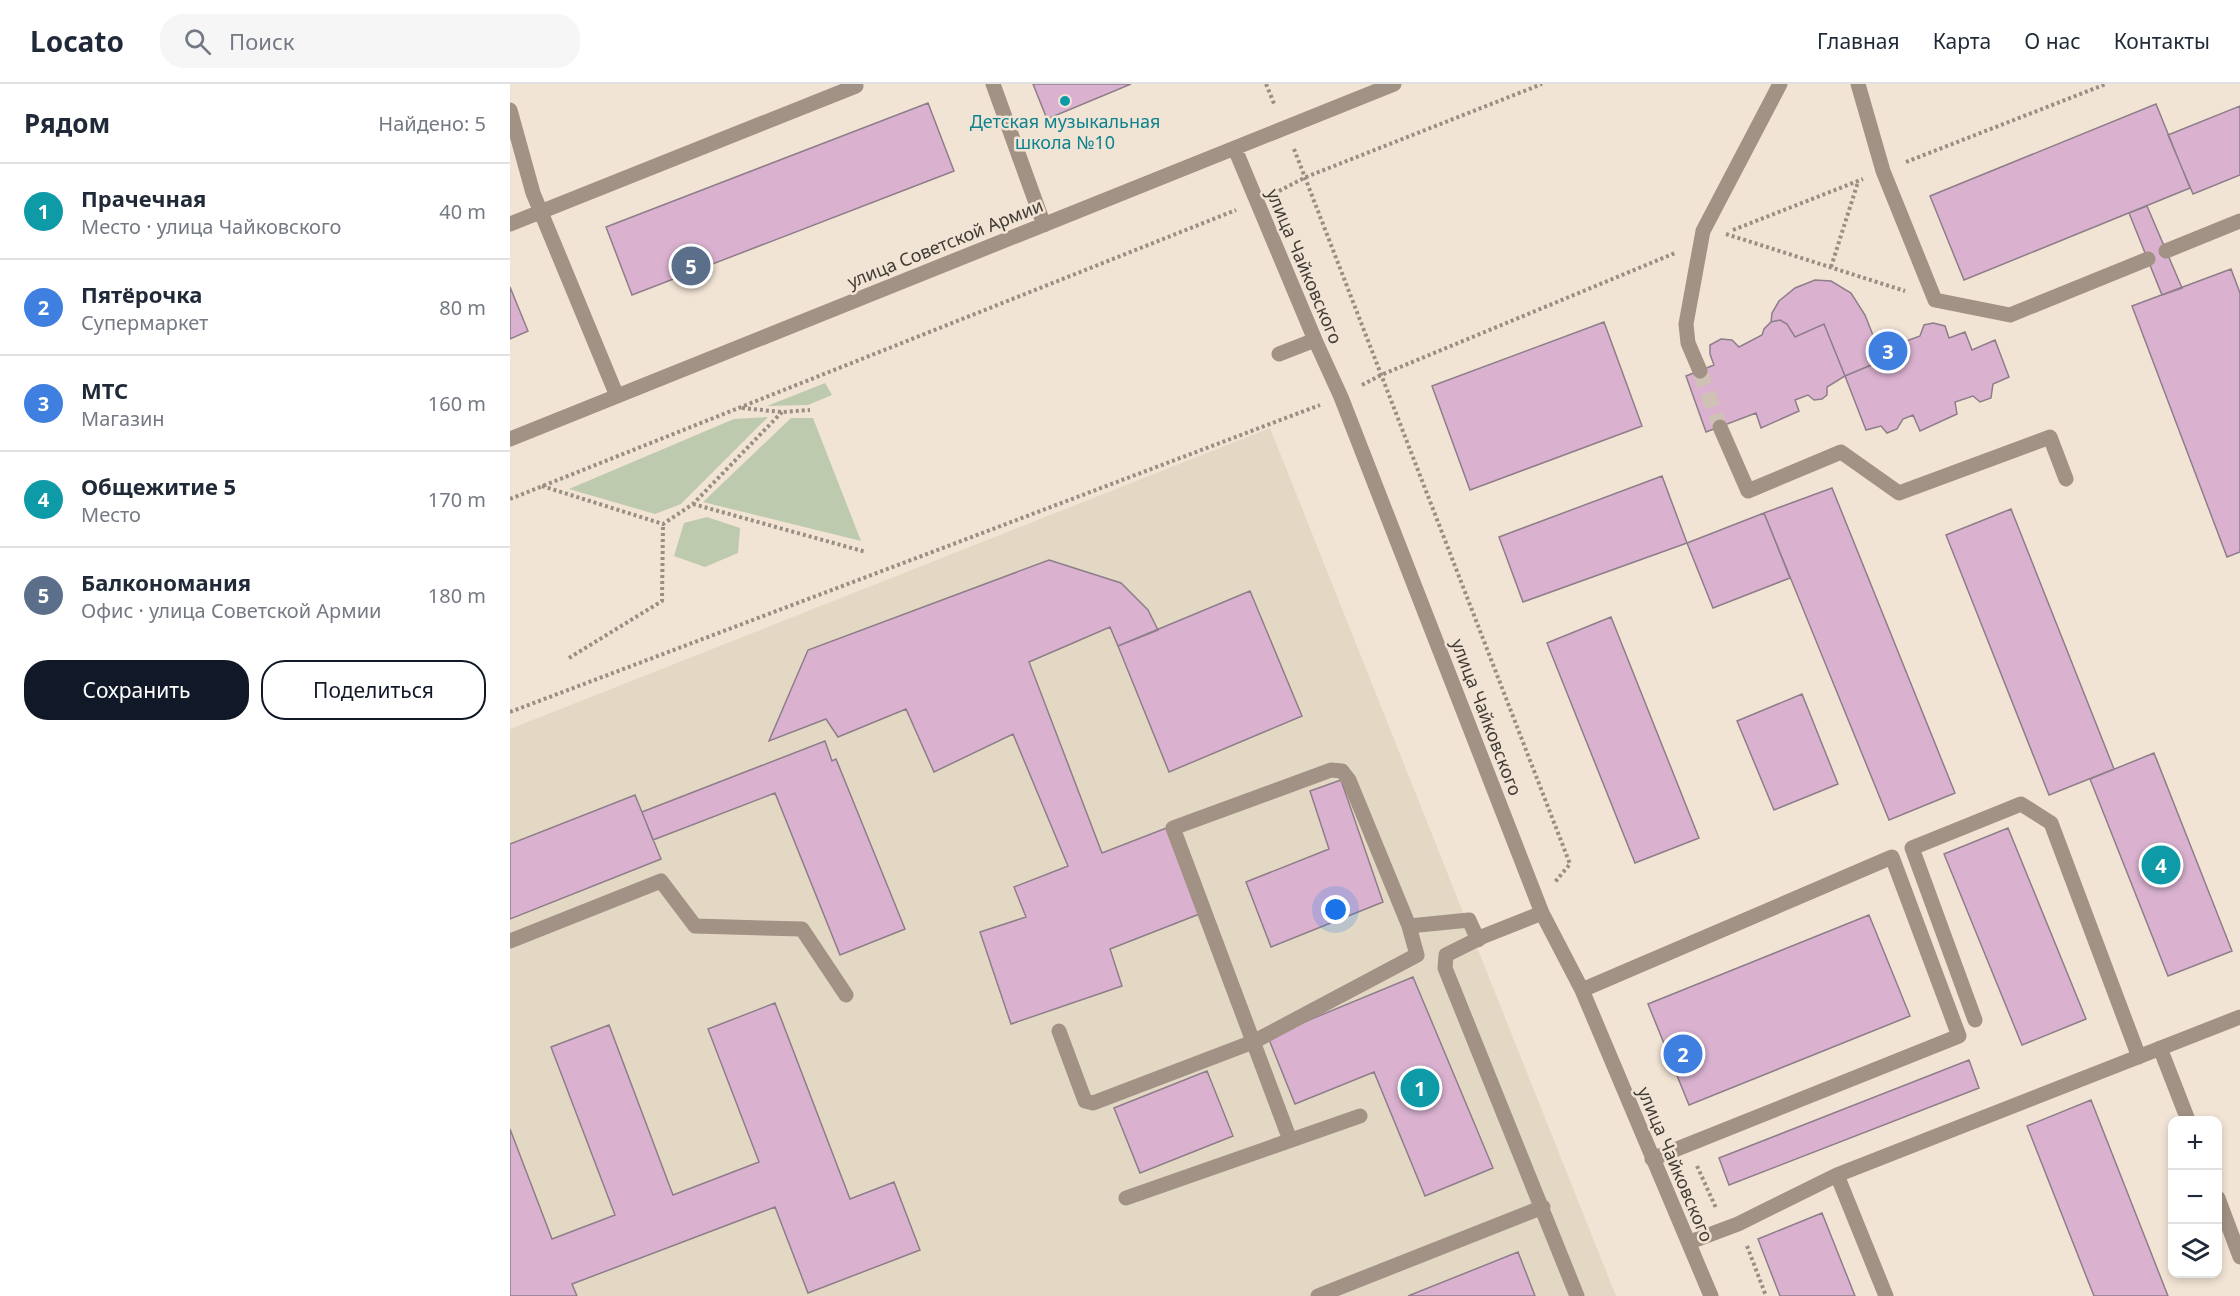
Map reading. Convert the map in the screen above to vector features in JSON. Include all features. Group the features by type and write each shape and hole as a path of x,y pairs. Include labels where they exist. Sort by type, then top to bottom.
{"street":[{"path":"510,224 856,86 855,84"},
{"path":"993,84 1044,225"},
{"name":"улица Советской Армии","path":"510,439 1235,149 1367,89 1394,84"},
{"path":"1700,370 1688,343 1686,324 1703,231 1780,84"},
{"path":"1858,84 1883,171 1935,300 2010,315 2148,259"},
{"path":"510,110 533,193 617,396"},
{"name":"улица Чайковского","path":"1235,149 1315,340 1341,396 1542,913 1582,990 1711,1296"},
{"path":"2166,251 2240,221"},
{"path":"1279,354 1315,340"},
{"path":"1720,427 1748,490 1841,452 1899,493 2050,437 2066,479"},
{"path":"1059,1031 1085,1101 1094,1103 1253,1042 1417,955 1409,926 1349,780 1342,771 1331,770 1173,828 1253,1042 1290,1140"},
{"path":"1975,1020 1912,848 2021,804 2051,824 2139,1057"},
{"path":"1582,990 1892,856 1959,1036 1652,1159"},
{"path":"510,940 661,881 695,926 802,929 846,995"},
{"path":"1542,913 1446,955 1445,968 1577,1296"},
{"path":"1409,926 1469,920 1478,940"},
{"path":"1690,1242 1738,1224 1837,1175 2240,1017"},
{"path":"2160,1048 2186,1116"},
{"path":"1126,1198 1360,1116"},
{"path":"1837,1175 1886,1296"},
{"path":"1318,1296 1543,1207"},
{"path":"2222,1211 2240,1257"}],"path":[{"path":"1266,84 1306,177 1570,864 1554,883 1558,893"},
{"path":"510,498 1257,202 1306,177 1542,84"},
{"path":"510,712 1341,396 1381,375 1701,242 2104,84"},
{"path":"1831,267 1858,181"},
{"path":"1724,233 1935,300"},
{"path":"740,408 782,412 810,410"},
{"path":"663,524 693,504 782,412"},
{"path":"542,486 663,524"},
{"path":"693,504 866,552"},
{"path":"568,658 662,601 663,524"},
{"path":"1687,1145 1721,1217 1738,1224 1766,1296"}],"shaded area":[{"path":"1270,428 1616,1296 510,1296 510,729"}],"green space":[{"path":"825,383 832,395 808,405 767,406"},
{"path":"768,417 681,504 655,514 569,489 734,419"},
{"path":"791,418 813,418 861,541 703,502"},
{"path":"707,517 740,528 738,553 705,567 674,556 684,523"}],"building":[{"name":"Детская музыкальная школа №10","path":"1033,84 1131,84 1047,119"},
{"path":"928,103 954,171 632,295 606,227"},
{"path":"2156,104 2190,188 1964,280 1930,196"},
{"path":"2240,106 2240,175 2193,194 2168,135"},
{"path":"2147,206 2182,288 2162,295 2129,213"},
{"path":"2231,269 2240,293 2240,552 2227,557 2132,306"},
{"path":"1815,280 1831,281 1851,293 1865,315 1876,343 1871,350 1876,363 1845,376 1824,324 1795,337 1787,324 1780,320 1771,322 1772,313 1779,301 1795,288"},
{"path":"510,287 528,331 510,339"},
{"path":"1780,320 1787,324 1795,337 1824,324 1845,376 1827,387 1827,395 1822,399 1814,400 1808,395 1795,400 1799,411 1761,428 1756,413 1706,432 1686,376 1714,365 1710,345 1721,339 1732,340 1739,347 1762,335 1771,322"},
{"path":"1604,322 1642,426 1470,490 1432,386"},
{"path":"1933,323 1945,326 1949,338 1965,332 1972,350 1995,340 2009,377 1993,384 1991,398 1980,402 1973,396 1955,402 1957,414 1920,431 1913,415 1903,419 1897,429 1887,433 1881,426 1866,430 1845,376 1876,363 1871,350 1876,343 1886,339 1896,345 1920,336 1924,325"},
{"path":"1662,476 1687,543 1523,602 1499,537"},
{"path":"1832,488 1955,793 1889,820 1764,513"},
{"path":"2011,509 2114,769 2049,795 1946,535"},
{"path":"1764,513 1790,578 1713,608 1687,543"},
{"path":"1049,560 1121,583 1148,610 1158,630 1118,646 1110,627 1029,662 1102,853 1169,827 1202,913 1110,949 1122,986 1011,1024 980,932 1026,917 1014,887 1068,866 1013,734 934,772 906,709 838,737 826,719 769,741 808,650"},
{"path":"1250,591 1302,716 1169,772 1118,646"},
{"path":"1611,617 1699,838 1635,863 1547,643"},
{"path":"1802,694 1838,784 1774,810 1737,721"},
{"path":"825,741 832,761 836,759 905,929 840,955 775,793 653,840 642,812"},
{"path":"2154,753 2232,951 2168,976 2090,779"},
{"path":"1341,780 1383,902 1271,947 1246,882 1329,849 1310,791"},
{"path":"635,795 661,859 510,919 510,844"},
{"path":"2008,828 2086,1019 2022,1045 1944,854"},
{"path":"1869,915 1910,1016 1689,1105 1648,1004"},
{"path":"1413,977 1493,1168 1425,1196 1374,1072 1295,1104 1268,1037"},
{"path":"775,1003 850,1199 894,1182 920,1250 808,1293 775,1207 572,1284 577,1296 510,1296 510,1129 552,1239 615,1215 551,1047 609,1025 673,1195 759,1162 708,1029"},
{"path":"1969,1060 1979,1088 1729,1185 1719,1158"},
{"path":"1207,1071 1233,1136 1140,1173 1114,1108"},
{"path":"2091,1100 2168,1296 2094,1296 2027,1126"},
{"path":"1822,1213 1855,1296 1780,1296 1758,1239"},
{"path":"1518,1252 1535,1296 1408,1296"}],"tunnel":[{"path":"1700,371 1720,427"}],"place":[{"name":"Детская музыкальная школа №10","path":"1065,101"},
{"name":"Балкономания","path":"691,266"},
{"name":"МТС","path":"1888,351"},
{"name":"Общежитие 5","path":"2161,865"},
{"name":"Пятёрочка","path":"1683,1054"},
{"name":"Прачечная","path":"1420,1088"}]}
